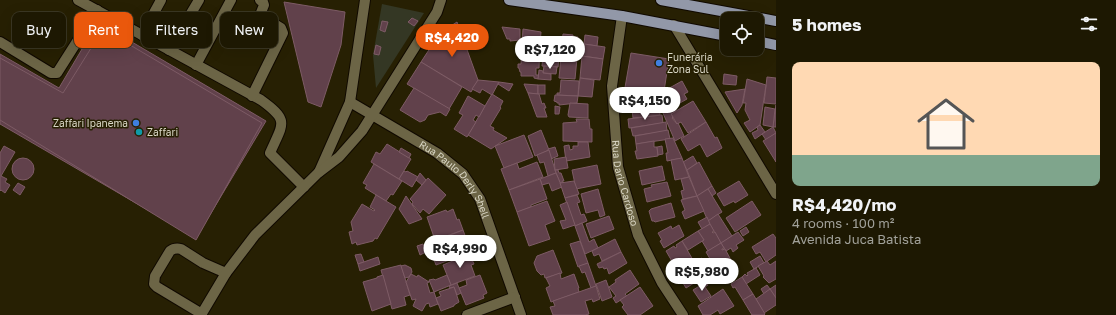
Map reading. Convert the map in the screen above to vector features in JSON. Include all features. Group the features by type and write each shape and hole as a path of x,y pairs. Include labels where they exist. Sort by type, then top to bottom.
{"main road":[{"path":"509,0 622,16 720,35"},
{"path":"661,0 701,4 776,21"},
{"path":"764,43 776,45"}],"street":[{"path":"78,0 141,34"},
{"path":"154,12 161,0"},
{"path":"169,50 199,0"},
{"path":"196,65 231,0"},
{"path":"252,96 283,33 281,28 260,15 264,5 260,0"},
{"path":"318,173 350,102 365,0"},
{"path":"226,273 177,248 170,252 155,276 154,284 202,314 226,273 255,235 318,173 339,157 362,131 437,12 440,0"},
{"path":"0,42 51,72 57,73 96,10"},
{"name":"Rua Dario Cardoso","path":"622,16 612,86 618,167 638,235 662,283 683,315"},
{"path":"674,25 776,194"},
{"path":"165,48 274,109 281,118 282,126 270,153 304,187"},
{"name":"Rua Paulo Derly Shell","path":"350,102 437,153 463,174 480,199 521,315"},
{"path":"467,315 515,297"}],"green space":[{"path":"382,4 424,13 376,88 373,55"}],"building":[{"path":"284,2 345,12 341,45 321,107 308,102"},
{"path":"412,18 418,21 414,26 408,22"},
{"path":"382,21 388,22 385,32 380,30"},
{"path":"457,22 478,80 471,92 421,62 440,33"},
{"path":"502,27 520,29 520,40 510,41 510,39 507,39"},
{"path":"523,29 541,32 540,44 522,44"},
{"path":"563,34 578,37 577,51 561,50"},
{"path":"585,35 598,37 597,46 584,44"},
{"name":"Zaffari","path":"133,43 266,121 196,238 0,124 0,54 59,88 83,48 133,48"},
{"path":"522,44 540,44 539,68 536,68 536,75 539,75 538,79 534,78 534,76 521,76 518,64 521,64"},
{"path":"584,44 605,47 603,59 582,56"},
{"path":"376,45 381,47 379,55 374,54"},
{"name":"Zaffari","path":"133,47 262,123 196,240 0,120 0,58 63,93 91,48 133,48"},
{"path":"544,47 560,48 558,67 542,66"},
{"path":"561,50 578,51 577,58 561,57"},
{"path":"631,53 669,59 664,91 645,103 623,99"},
{"path":"582,56 603,59 600,80 580,78"},
{"path":"561,57 577,58 575,79 559,78"},
{"path":"421,62 462,87 449,109 407,84"},
{"path":"544,66 557,67 556,74 543,73"},
{"path":"539,70 543,71 543,73 551,74 551,80 538,79"},
{"path":"724,74 737,76 736,85 723,84"},
{"path":"767,77 776,78 776,104 764,103"},
{"path":"580,78 594,80 592,97 578,96"},
{"path":"747,79 766,85 760,125 750,132 744,123 750,120 745,110 746,103 743,103"},
{"path":"478,80 499,82 492,95 482,89 480,93 472,89"},
{"path":"561,80 579,81 578,96 557,95 557,93 560,93"},
{"path":"682,81 688,92 684,94 687,99 671,108 669,105 671,104 664,91"},
{"path":"499,82 513,84 509,91 498,84"},
{"path":"524,84 538,85 538,94 528,93"},
{"path":"538,85 545,85 545,94 538,94"},
{"path":"414,88 450,109 446,116 440,112 428,115 425,120 420,122 400,110"},
{"path":"745,89 742,105 737,113 725,92"},
{"path":"528,93 539,94 542,104 544,103 546,108 544,108 547,117 537,117"},
{"path":"492,94 503,101 500,107 501,108 490,126 494,128 493,130 507,138 491,149 468,135"},
{"path":"555,95 578,96 577,103 559,105 559,103 554,101"},
{"path":"663,95 671,108 663,113 659,103 655,99"},
{"path":"468,96 485,106 479,117 476,115 473,120 476,122 467,137 454,129 463,115 459,113"},
{"path":"631,101 659,103 660,115 633,118"},
{"path":"693,101 706,122 688,133 681,122 677,124 671,114"},
{"path":"570,103 588,104 588,118 569,117"},
{"path":"776,105 776,127 773,127"},
{"path":"555,106 560,107 559,114 555,114"},
{"path":"673,107 676,111 671,114 673,117 672,118 677,124 678,123 684,136 675,141 663,113"},
{"path":"765,107 775,109 773,127 763,125"},
{"path":"662,115 663,123 629,128 628,119"},
{"path":"576,119 589,119 590,129 592,129 592,142 563,141 563,123 577,122"},
{"path":"666,122 667,131 633,136 631,128"},
{"path":"706,122 715,138 717,137 722,148 707,157 700,144 688,151 681,139"},
{"path":"760,125 765,132 755,139 752,133 758,130 757,127"},
{"path":"773,127 776,133 766,140 762,134"},
{"path":"541,130 549,150 535,156 528,136"},
{"path":"668,130 670,139 636,144 635,136"},
{"path":"776,133 776,162 763,141"},
{"path":"524,135 533,157 504,168 495,146"},
{"path":"673,138 682,158 667,161 666,153 668,153 665,139"},
{"path":"654,141 654,147 657,147 658,156 637,159 635,151 637,151 636,144"},
{"path":"578,142 588,142 590,157 566,161 564,146 569,145 570,150 573,149 573,146 578,146"},
{"path":"387,144 411,159 399,179 371,162 376,152 380,154"},
{"path":"4,146 15,152 1,176 7,179 5,182 10,185 5,193 1,190 0,191 0,153"},
{"path":"662,146 663,154 658,155 657,147"},
{"path":"555,147 558,156 551,159 548,149"},
{"path":"401,148 411,154 409,158 399,152"},
{"path":"549,150 556,173 548,176 544,162 540,163 537,155"},
{"path":"693,156 697,163 687,170 683,162"},
{"path":"566,157 568,168 555,170 554,159"},
{"path":"23,158 31,161 34,169 31,177 23,180 15,177 12,169 15,161"},
{"path":"682,158 689,177 675,180 671,160"},
{"path":"537,162 543,177 509,190 501,169 517,163 519,169"},
{"path":"699,162 712,186 697,196 687,170"},
{"path":"374,164 402,181 393,195 391,194 386,201 365,188 367,185 363,183"},
{"path":"597,165 601,184 576,189 572,170"},
{"path":"662,166 665,180 642,185 639,171"},
{"path":"555,170 558,170 559,173 561,173 564,181 562,181 563,183 560,183"},
{"path":"404,171 418,177 412,187 399,179"},
{"path":"420,173 426,180 422,185 416,180"},
{"path":"556,173 562,187 552,191 549,183 542,185 540,179"},
{"path":"689,177 697,196 683,199 681,191 684,190 681,179"},
{"path":"428,178 446,195 429,214 423,209 420,213 412,204 413,202 410,199"},
{"path":"540,179 547,199 517,212 509,190"},
{"path":"574,181 579,194 565,198 560,183"},
{"path":"739,181 748,195 735,203 734,201 724,206 717,194"},
{"path":"667,182 671,196 647,202 644,189 652,187 651,185"},
{"path":"18,183 25,187 20,195 13,190"},
{"path":"712,186 716,193 712,196 708,189"},
{"path":"598,189 605,215 600,217 598,210 586,213 581,194"},
{"path":"708,189 722,212 708,221 697,196"},
{"path":"376,195 396,207 377,239 375,238 373,241 357,245 356,242 352,244 349,232 353,231 351,222 362,204 374,211 375,210 370,207"},
{"path":"577,195 580,202 577,203 581,215 584,214 587,221 575,226 565,198"},
{"path":"406,196 422,219 409,224 399,209"},
{"path":"697,196 704,211 685,219 682,212 685,210 681,200"},
{"path":"547,201 555,221 545,225 550,239 529,246 517,212"},
{"path":"752,201 761,215 735,232 726,218"},
{"path":"567,202 575,225 563,229 560,221 566,220 560,205"},
{"path":"671,203 675,217 655,222 652,221 649,211 651,209"},
{"path":"453,209 463,230 435,240 427,217"},
{"path":"718,214 732,236 721,243 708,221"},
{"path":"609,216 614,229 591,238 586,224"},
{"path":"707,217 710,224 702,229 698,222"},
{"path":"582,223 589,242 594,239 598,248 585,254 575,226"},
{"path":"710,224 714,231 712,232 715,232 721,243 708,251 702,241 704,240 698,231"},
{"path":"679,225 684,236 664,248 658,233 671,226 672,229"},
{"path":"746,227 749,232 743,236 740,231"},
{"path":"463,230 470,249 459,253 460,256 436,265 428,244"},
{"path":"698,231 704,240 688,250 682,241"},
{"path":"738,232 744,240 736,245 738,248 733,252 731,248 726,251 721,243"},
{"path":"773,234 776,238 776,255 766,262 760,252 756,254 752,247"},
{"path":"615,239 621,252 602,261 599,254 594,256 592,251"},
{"path":"580,241 588,263 578,267 570,244"},
{"path":"682,241 693,260 676,271 671,264 673,263 666,251 674,246 675,248 677,247 676,245"},
{"path":"721,243 724,248 722,250 725,249 731,260 716,269 706,252"},
{"path":"423,244 426,252 420,255 417,246"},
{"path":"553,250 562,273 545,278 544,274 541,275 537,271 534,263 537,256"},
{"path":"621,252 627,263 609,274 607,268 599,268 597,264"},
{"path":"469,253 474,264 471,265 475,276 451,285 443,265 455,260 454,258"},
{"path":"361,254 364,262 358,264 355,255"},
{"path":"760,256 764,263 754,269 750,262"},
{"path":"378,257 380,264 360,271 358,264"},
{"path":"702,258 713,271 706,276 705,273 701,276 702,278 686,288 677,273"},
{"path":"767,261 770,265 776,261 776,279 769,283 763,277 764,276 758,266"},
{"path":"588,263 596,286 591,288 585,272 582,273 579,266"},
{"path":"401,265 410,295 404,297 406,305 392,309 381,270"},
{"path":"405,265 411,268 412,272 409,277 405,278 401,266"},
{"path":"756,268 760,275 746,284 742,277 745,274 747,276 747,273"},
{"path":"630,270 639,284 625,294 627,296 616,303 613,298 616,296 609,287 616,282 615,280"},
{"path":"560,273 561,279 574,274 579,292 551,302 546,288 550,286 546,278"},
{"path":"411,274 417,277 418,275 429,282 427,283 430,293 434,292 438,304 430,307 429,303 426,304 422,311 413,306 416,299 412,300 406,282"},
{"path":"383,275 391,304 372,311 363,282"},
{"path":"447,275 451,285 434,292 429,280 435,280"},
{"path":"480,275 487,293 483,295 484,298 466,305 459,288 467,285 466,280"},
{"path":"742,277 753,294 743,300 735,287 733,288 731,284"},
{"path":"606,280 612,297 602,301 596,284"},
{"path":"706,282 708,285 705,287 711,296 701,302 693,290"},
{"path":"457,283 461,293 457,295 454,287 450,288 449,286"},
{"path":"767,285 770,289 764,294 761,289"},
{"path":"776,285 776,298 770,289"},
{"path":"596,286 600,299 593,302 592,299 585,301 589,314 553,315 550,307 555,306 553,301"},
{"path":"454,287 459,302 454,306 441,311 436,298 441,296 439,292"},
{"path":"640,287 653,306 640,315 628,315 622,307 624,305 620,300"},
{"path":"723,289 734,306 720,314 718,310 710,315 703,315 698,306"},
{"path":"770,289 776,298 776,305 764,313 756,299"},
{"path":"753,294 765,314 764,315 752,315 743,300"}],"place":[{"name":"Funerária Zona Sul","path":"659,63"},
{"name":"Zaffari Ipanema","path":"136,123"},
{"name":"Zaffari","path":"139,132"}]}
